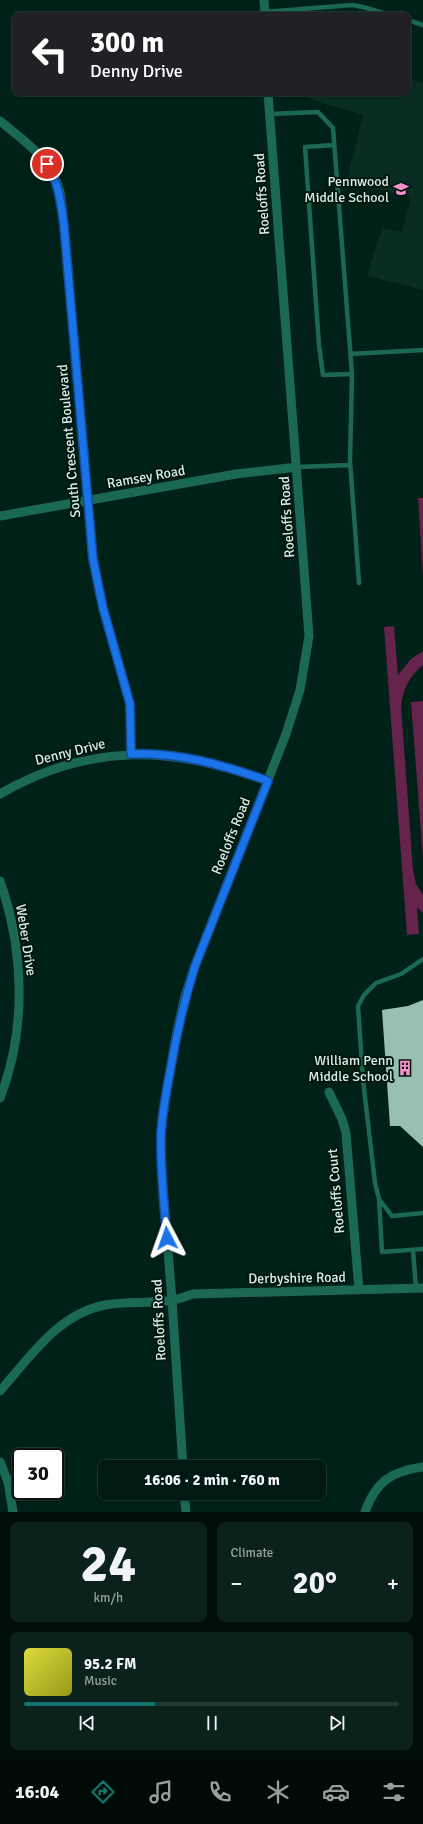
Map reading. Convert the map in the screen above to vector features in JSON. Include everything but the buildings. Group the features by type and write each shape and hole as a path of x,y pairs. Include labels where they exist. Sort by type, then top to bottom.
{"street":[{"path":"264,0 264,12"},
{"name":"Roeloffs Road","path":"183,1460 162,1176 161,1135 163,1113 185,996 195,966 294,712 305,667 309,636 268,96"},
{"name":"South Crescent Boulevard","path":"0,121 34,149 47,164 55,177 60,192 88,502 97,584 130,704 131,754"},
{"name":"Ramsey Road","path":"0,516 88,502 236,474 297,467"},
{"name":"Denny Drive","path":"0,794 32,777 52,769 75,763 131,754 164,755 204,761 268,781"},
{"name":"Weber Drive","path":"0,881 13,926 19,984 16,1034 0,1098"},
{"name":"Roeloffs Court","path":"329,1092 342,1119 346,1133 359,1290"},
{"name":"Derbyshire Road","path":"172,1300 201,1294 419,1288"},
{"path":"0,1391 54,1331 74,1316 105,1305 172,1300"},
{"path":"0,1462 8,1482 13,1512"},
{"path":"365,1512 374,1492 389,1478 403,1470 423,1467"},
{"path":"185,1500 186,1512"}],"lane":[{"path":"275,12 352,5 380,12"},
{"path":"411,21 423,25"},
{"path":"270,114 318,112 333,128 352,374 350,466 359,583"},
{"path":"334,145 305,147 319,345 323,375 352,374"},
{"path":"350,354 423,350"},
{"path":"297,467 350,466"},
{"path":"423,959 401,974 376,982 364,995 358,1006 363,1080 375,1183 379,1199 382,1252 423,1249"},
{"path":"379,1199 392,1216 423,1213"},
{"path":"412,1250 419,1288"}],"shaded area":[{"name":"Pennwood Middle School","path":"411,80 423,83 423,290 367,276 382,228 402,232 411,197 346,182 363,115 307,98 307,96 411,96"},
{"path":"418,498 423,498 423,575"},
{"path":"394,626 398,675 411,659 423,651 423,665 414,673 408,683 403,694 401,706 413,870 416,884 423,895 423,913 417,907 419,934 407,935 384,627"},
{"path":"423,701 423,859 411,702"}],"place":[{"name":"Pennwood Middle School","path":"401,189"},
{"name":"William Penn Middle School","path":"405,1068"}],"route":[{"path":"47,164 55,177 60,192 64,226 93,559 103,608 130,704 131,754 164,755 204,761 225,766 268,781 195,966 185,996 177,1031 163,1113 161,1135 162,1176 167,1238"}]}
